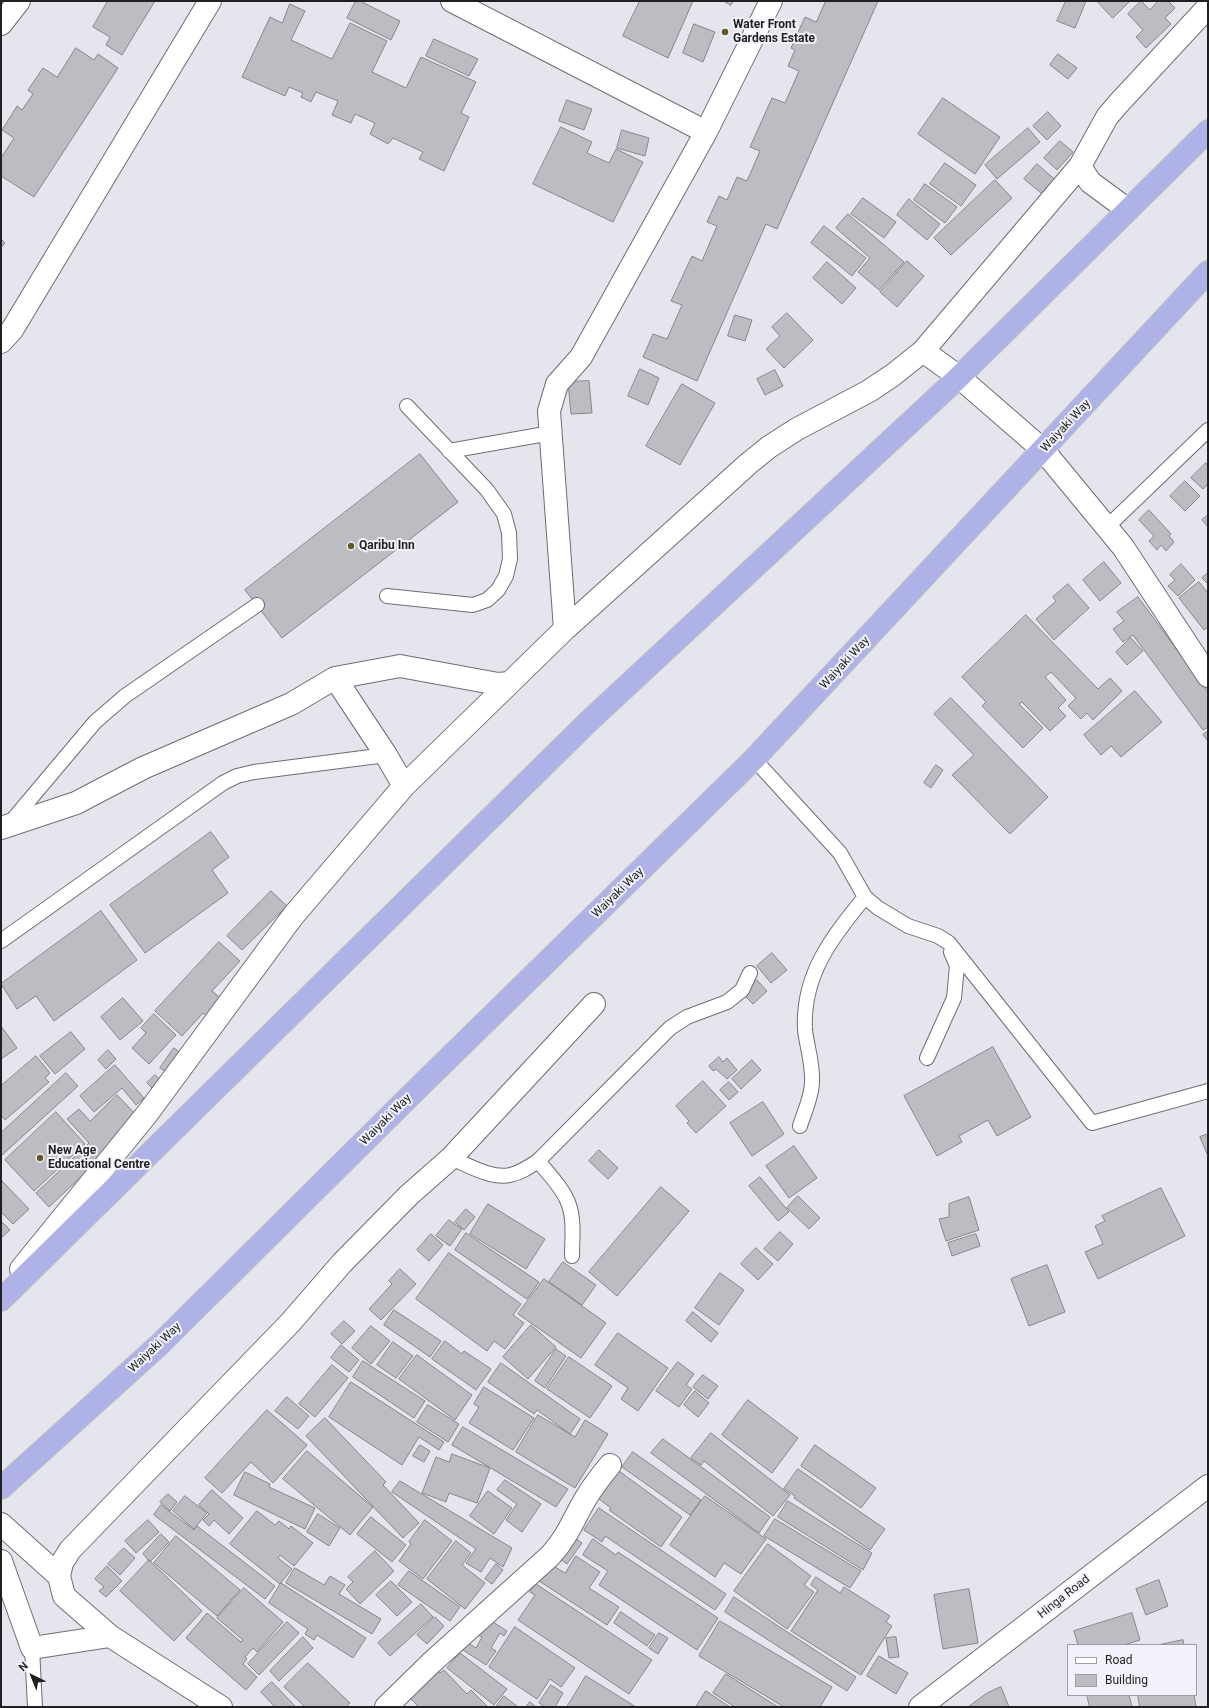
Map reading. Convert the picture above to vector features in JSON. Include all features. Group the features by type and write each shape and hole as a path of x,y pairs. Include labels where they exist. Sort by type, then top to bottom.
{"highway":[{"path":"1,1300 588,722 959,377 1208,131"},
{"name":"Waiyaki Way","path":"1,1488 159,1345 414,1092 754,759 1208,272"}],"street":[{"path":"1,24 19,1"},
{"path":"1,342 12,330 210,1"},
{"path":"452,1 706,132"},
{"path":"565,629 549,411 557,384 581,357 706,132 771,1"},
{"path":"1,1294 147,1114 293,916 404,786 565,629 723,485 769,447 833,409 869,391 893,376 923,351 1080,166 1107,117 1208,7"},
{"path":"1080,166 1090,182 1128,210"},
{"path":"923,351 959,377 1043,450 1122,547 1208,676"},
{"path":"5,826 76,803 143,768 291,704 335,678 400,666 498,684 509,683"},
{"path":"335,678 386,755 404,786"},
{"path":"221,1707 110,1636 64,1596 59,1576 62,1563 70,1550 290,1323 342,1263 409,1195 451,1158 594,1004"},
{"path":"386,1707 431,1662 550,1556 566,1535 596,1482 610,1465"},
{"name":"Hinga Road","path":"920,1707 1208,1486"},
{"path":"1,1524 59,1576"},
{"path":"1,1561 32,1648 110,1636"}],"lane":[{"path":"386,596 473,605 487,600 498,590 506,576 510,559 509,533 504,514 487,490 449,452 407,406"},
{"path":"1107,528 1208,430"},
{"path":"449,452 551,433"},
{"path":"5,826 95,722 108,710 125,696 257,605"},
{"path":"1,941 223,783 237,776 254,772 386,755"},
{"path":"754,759 840,853 865,897 878,908 908,926 938,936 949,943 1092,1123 1208,1091"},
{"path":"800,1126 812,1083 805,1030 808,992 822,954 839,928 865,897"},
{"path":"927,1058 954,998 957,966 946,941"},
{"path":"451,1158 493,1174 510,1175 526,1169 538,1161 670,1028 687,1017 727,1002 742,990 750,973"},
{"path":"538,1161 555,1181 568,1201 572,1218 572,1256"},
{"path":"32,1648 35,1707"}],"building":[{"path":"108,1 155,1 122,55 106,45 110,37 93,27"},
{"path":"356,1 360,1 400,21 391,40 347,18"},
{"path":"640,1 693,1 668,58 623,36"},
{"path":"724,1 733,1 731,5"},
{"path":"826,1 878,1 777,229 766,224 697,381 643,357 653,334 667,339 682,305 671,301 692,256 702,261 717,226 707,222 719,196 727,200 737,177 747,181 760,151 750,147 772,98 785,103 799,71 788,66 795,50 791,48 805,17 816,22"},
{"path":"1066,1 1086,1 1075,28 1057,21"},
{"path":"1097,1 1130,1 1113,18"},
{"path":"1141,1 1150,10 1158,1 1168,1 1175,8 1165,18 1171,24 1146,48 1136,37 1143,30 1128,14"},
{"path":"290,4 305,11 291,40 332,59 350,23 387,41 372,72 406,88 421,57 476,82 461,113 469,117 444,171 419,159 423,152 393,138 388,144 370,134 375,123 355,114 351,123 332,115 338,101 316,92 311,102 301,97 303,93 289,87 285,96 242,77 270,17 282,23"},
{"path":"694,24 715,32 703,62 683,53"},
{"path":"434,39 478,59 469,76 426,56"},
{"path":"76,48 94,60 98,54 118,68 34,197 1,176 1,158 14,138 2,130 17,106 22,110 33,94 28,90 43,68 57,77"},
{"path":"1058,54 1077,68 1068,79 1050,65"},
{"path":"943,98 1000,137 975,174 918,134"},
{"path":"567,100 592,109 584,130 559,121"},
{"path":"1048,112 1061,126 1047,140 1033,126"},
{"path":"561,127 592,142 587,153 609,163 616,149 643,162 613,222 533,184"},
{"path":"1028,128 1040,142 997,179 985,165"},
{"path":"622,130 649,138 645,156 617,148"},
{"path":"1060,141 1073,152 1057,170 1044,158"},
{"path":"945,163 976,185 961,206 930,184"},
{"path":"1037,164 1059,183 1046,197 1024,179"},
{"path":"995,180 1012,198 951,255 934,238"},
{"path":"925,184 957,207 945,223 914,200"},
{"path":"863,198 896,222 884,238 851,214"},
{"path":"909,199 940,224 927,240 897,215"},
{"path":"848,214 904,262 879,290 858,272 870,258 836,228"},
{"path":"824,226 866,258 852,276 811,243"},
{"path":"1,239 5,243 1,248"},
{"path":"907,261 924,276 897,307 880,292"},
{"path":"827,262 856,288 842,304 813,278"},
{"path":"787,313 813,340 784,368 766,349 780,336 772,327"},
{"path":"735,315 752,320 745,341 728,336"},
{"path":"640,369 659,378 648,405 628,396"},
{"path":"775,370 783,386 765,395 757,379"},
{"path":"589,381 592,413 571,414 568,382"},
{"path":"682,384 715,403 680,465 646,446"},
{"name":"Qaribu Inn","path":"420,454 458,502 282,638 245,590"},
{"path":"1206,463 1208,466 1208,484 1203,489 1191,478"},
{"path":"1185,481 1200,496 1185,511 1170,496"},
{"path":"1149,510 1171,534 1169,536 1174,542 1166,551 1161,545 1157,550 1149,541 1154,536 1139,520"},
{"path":"1208,515 1208,527 1202,520"},
{"path":"1104,562 1121,583 1100,601 1083,580"},
{"path":"1181,564 1195,580 1178,596 1168,586 1175,580 1170,575"},
{"path":"1208,573 1208,584 1202,578"},
{"path":"1199,582 1208,593 1208,627 1204,630 1179,598"},
{"path":"1068,584 1089,608 1054,640 1036,619 1056,601 1053,597"},
{"path":"1138,597 1208,692 1208,727 1203,730 1133,635 1123,642 1113,629 1124,621 1117,612"},
{"path":"1026,615 1098,689 1110,678 1122,691 1093,720 1087,713 1081,719 1068,706 1076,698 1051,672 1045,677 1066,700 1058,708 1066,716 1050,731 1022,702 1019,704 1043,728 1023,748 982,706 986,702 962,677"},
{"path":"1131,638 1143,651 1127,665 1116,652"},
{"path":"1135,691 1162,722 1121,757 1111,746 1101,755 1084,735"},
{"path":"951,698 1048,797 1010,834 952,775 974,755 934,714"},
{"path":"1208,731 1208,741 1203,735"},
{"path":"936,765 943,770 931,788 924,783"},
{"path":"211,832 229,857 212,870 228,893 145,953 110,905"},
{"path":"271,891 287,906 242,950 227,936"},
{"path":"101,911 137,960 54,1021 36,996 17,1009 1,984"},
{"path":"219,942 240,961 212,991 224,1001 208,1018 203,1013 182,1036 155,1011"},
{"path":"772,953 787,970 771,983 757,966"},
{"path":"757,980 767,991 753,1004 743,994"},
{"path":"123,998 143,1021 120,1040 101,1017"},
{"path":"154,1014 176,1035 149,1064 132,1048 146,1033 141,1028"},
{"path":"1,1026 17,1048 1,1059"},
{"path":"71,1032 85,1049 55,1074 40,1056"},
{"path":"993,1047 1031,1117 997,1136 988,1120 959,1136 962,1142 937,1156 904,1096"},
{"path":"174,1048 186,1057 172,1076 160,1068"},
{"path":"108,1050 116,1059 106,1069 98,1060"},
{"path":"36,1056 50,1073 45,1078 49,1082 5,1120 1,1115 1,1086"},
{"path":"719,1057 723,1062 727,1058 737,1070 727,1079 716,1069 713,1071 709,1066"},
{"path":"752,1060 761,1070 741,1089 732,1079"},
{"path":"115,1065 144,1098 136,1105 122,1088 94,1112 80,1096"},
{"path":"66,1073 78,1086 1,1156 1,1133"},
{"path":"155,1075 165,1084 157,1093 147,1083"},
{"path":"703,1081 726,1106 696,1133 687,1123 689,1121 676,1106"},
{"path":"729,1082 738,1092 729,1100 720,1090"},
{"path":"117,1095 141,1120 49,1207 36,1193 89,1143 67,1119 79,1109 90,1121"},
{"path":"763,1102 784,1134 752,1156 730,1123"},
{"path":"56,1112 85,1144 34,1191 5,1160"},
{"path":"1208,1134 1208,1156 1200,1137"},
{"path":"794,1146 817,1178 789,1198 766,1166"},
{"path":"599,1150 618,1168 608,1179 589,1161"},
{"path":"760,1177 789,1212 778,1221 749,1186"},
{"path":"1,1180 29,1209 13,1224 1,1212"},
{"path":"661,1187 689,1211 617,1296 589,1272"},
{"path":"1161,1188 1185,1236 1098,1279 1085,1252 1103,1244 1095,1226 1105,1221 1102,1216"},
{"path":"798,1196 820,1218 809,1229 787,1208"},
{"path":"969,1197 979,1230 946,1241 939,1219 949,1217 949,1204"},
{"path":"488,1204 545,1239 526,1269 470,1234"},
{"path":"466,1209 475,1217 464,1230 455,1222"},
{"path":"449,1220 462,1229 450,1246 436,1236"},
{"path":"1,1221 10,1230 1,1238"},
{"path":"780,1232 793,1244 778,1261 764,1249"},
{"path":"466,1233 539,1282 527,1299 455,1250"},
{"path":"431,1234 443,1245 429,1261 417,1250"},
{"path":"976,1234 980,1246 952,1256 948,1243"},
{"path":"756,1248 773,1264 758,1280 741,1264"},
{"path":"449,1253 521,1304 513,1315 524,1323 505,1349 494,1341 487,1351 416,1299"},
{"path":"563,1262 596,1285 582,1305 549,1282"},
{"path":"1047,1265 1065,1312 1029,1326 1011,1279"},
{"path":"400,1269 416,1284 381,1320 369,1309 392,1284 389,1281"},
{"path":"720,1273 744,1290 719,1325 695,1308"},
{"path":"544,1279 606,1323 581,1358 518,1314"},
{"path":"394,1310 441,1341 430,1357 384,1325"},
{"path":"693,1312 718,1333 711,1342 686,1321"},
{"path":"344,1321 355,1331 342,1344 331,1334"},
{"path":"531,1325 556,1347 528,1379 503,1357"},
{"path":"371,1326 390,1341 371,1364 352,1348"},
{"path":"618,1333 668,1368 638,1411 621,1399 628,1388 595,1365"},
{"path":"445,1341 462,1354 464,1351 491,1369 476,1390 432,1359"},
{"path":"393,1342 413,1356 396,1378 377,1365"},
{"path":"341,1345 359,1360 349,1372 331,1358"},
{"path":"556,1349 566,1356 545,1388 535,1381"},
{"path":"417,1355 472,1395 455,1420 399,1379"},
{"path":"569,1357 612,1386 590,1418 547,1389"},
{"path":"363,1361 425,1401 414,1418 353,1377"},
{"path":"678,1362 694,1374 686,1385 692,1389 679,1407 656,1391"},
{"path":"501,1363 580,1419 570,1434 537,1410 534,1414 488,1382"},
{"path":"332,1365 348,1378 315,1417 299,1404"},
{"path":"703,1375 718,1386 708,1399 693,1387"},
{"path":"351,1382 444,1442 439,1450 419,1437 402,1465 329,1417"},
{"path":"484,1387 534,1418 513,1450 469,1423 479,1407 474,1404"},
{"path":"695,1391 709,1403 698,1417 684,1405"},
{"path":"287,1397 309,1416 298,1429 275,1411"},
{"path":"748,1400 798,1438 772,1473 722,1435"},
{"path":"428,1405 459,1424 448,1442 417,1422"},
{"path":"267,1410 307,1445 273,1483 251,1462 222,1493 205,1478"},
{"path":"538,1415 575,1437 585,1420 608,1434 575,1488 516,1452"},
{"path":"325,1418 386,1482 383,1485 419,1523 403,1538 306,1436"},
{"path":"463,1427 568,1489 556,1507 452,1445"},
{"path":"711,1433 790,1495 773,1516 704,1461 701,1465 691,1458"},
{"path":"663,1439 770,1517 759,1533 651,1453"},
{"path":"420,1445 430,1451 424,1462 413,1456"},
{"path":"815,1445 876,1488 861,1508 801,1466"},
{"path":"307,1451 373,1507 350,1535 283,1479"},
{"path":"633,1452 701,1500 690,1515 622,1467"},
{"path":"452,1454 490,1468 477,1503 449,1493 446,1502 422,1493 436,1457 449,1462"},
{"path":"798,1469 885,1529 870,1550 794,1498 795,1496 784,1489"},
{"path":"619,1471 682,1517 661,1547 609,1510 611,1508 599,1499"},
{"path":"245,1472 270,1484 269,1487 315,1508 305,1529 234,1495"},
{"path":"505,1480 541,1504 522,1532 506,1520 517,1504 497,1490"},
{"path":"400,1481 512,1548 503,1567 490,1558 481,1572 466,1563 476,1549 392,1492"},
{"path":"212,1490 243,1518 229,1534 214,1520 209,1526 203,1520 209,1514 199,1505"},
{"path":"488,1491 512,1508 494,1534 470,1516"},
{"path":"168,1494 177,1502 170,1511 160,1502"},
{"path":"185,1496 207,1513 194,1529 173,1511"},
{"path":"705,1496 766,1539 741,1574 724,1563 715,1577 670,1545"},
{"path":"788,1501 872,1553 863,1570 778,1517"},
{"path":"161,1505 194,1530 197,1526 275,1586 265,1599 154,1515"},
{"path":"599,1508 726,1594 715,1610 605,1536 602,1542 584,1530"},
{"path":"257,1511 275,1525 279,1521 289,1529 291,1526 313,1543 294,1566 280,1555 278,1558 292,1569 280,1584 230,1544"},
{"path":"318,1514 340,1528 329,1546 307,1532"},
{"path":"371,1517 406,1545 392,1562 357,1534"},
{"path":"775,1519 861,1571 850,1588 764,1536"},
{"path":"148,1520 159,1532 136,1553 125,1541"},
{"path":"425,1520 452,1541 423,1579 399,1561 411,1544 409,1542"},
{"path":"161,1534 169,1542 150,1562 143,1554"},
{"path":"176,1536 240,1590 217,1616 154,1563"},
{"path":"572,1536 582,1543 567,1564 556,1556"},
{"path":"593,1539 616,1555 618,1552 718,1618 697,1650 599,1585 608,1571 583,1555"},
{"path":"456,1541 471,1553 462,1565 485,1583 465,1609 427,1579"},
{"path":"768,1544 811,1576 804,1585 814,1592 787,1629 734,1591"},
{"path":"124,1548 135,1558 120,1575 108,1564"},
{"path":"375,1551 394,1571 360,1604 346,1589 353,1582 348,1577"},
{"path":"576,1556 600,1572 589,1588 619,1607 607,1625 539,1581 550,1564 565,1573"},
{"path":"149,1560 202,1611 174,1641 120,1591"},
{"path":"496,1564 503,1570 492,1584 485,1579"},
{"path":"107,1566 122,1581 106,1597 99,1591 104,1587 95,1579"},
{"path":"295,1568 324,1585 330,1576 345,1585 339,1594 381,1619 372,1634 286,1583"},
{"path":"409,1571 460,1607 450,1621 398,1585"},
{"path":"816,1577 840,1593 844,1587 890,1616 886,1622 892,1626 861,1675 791,1631 818,1590 811,1585"},
{"path":"1159,1580 1168,1606 1146,1615 1136,1589"},
{"path":"391,1581 412,1602 397,1616 376,1595"},
{"path":"281,1583 366,1638 353,1658 317,1635 314,1640 305,1634 308,1629 269,1603"},
{"path":"536,1584 652,1660 629,1694 518,1620 535,1595 530,1592"},
{"path":"244,1588 283,1622 257,1652 253,1648 245,1657 247,1659 243,1664 257,1677 246,1690 186,1638 207,1613 241,1642 243,1640 217,1618"},
{"path":"969,1589 978,1643 943,1649 934,1595"},
{"path":"734,1597 856,1677 847,1691 725,1612"},
{"path":"421,1604 433,1617 390,1656 378,1643"},
{"path":"621,1612 655,1635 647,1646 614,1623"},
{"path":"1132,1613 1140,1640 1127,1644 1078,1644 1074,1631"},
{"path":"435,1617 444,1626 427,1644 417,1635"},
{"path":"485,1617 507,1631 504,1636 500,1633 491,1648 496,1651 486,1665 460,1648 465,1641 476,1648 482,1637 474,1633"},
{"path":"720,1621 832,1687 820,1707 784,1707 699,1656"},
{"path":"287,1622 299,1633 259,1675 248,1664"},
{"path":"515,1627 575,1668 561,1687 550,1679 537,1699 489,1667"},
{"path":"659,1633 668,1638 658,1654 649,1648"},
{"path":"303,1637 313,1648 279,1681 270,1671"},
{"path":"896,1637 899,1657 889,1658 886,1638"},
{"path":"1183,1640 1184,1644 1163,1644"},
{"path":"460,1653 507,1689 494,1705 447,1668"},
{"path":"879,1656 908,1673 896,1694 867,1676"},
{"path":"308,1663 350,1703 346,1707 305,1707 284,1687"},
{"path":"436,1668 440,1673 444,1670 467,1694 471,1690 488,1707 419,1707 410,1698"},
{"path":"726,1674 778,1707 735,1707 713,1693"},
{"path":"586,1676 636,1707 567,1707"},
{"path":"272,1682 296,1707 275,1707 261,1692"},
{"path":"551,1685 563,1693 555,1707 545,1707 539,1703"},
{"path":"1001,1687 1009,1707 968,1707 987,1693"},
{"path":"706,1691 730,1707 696,1707"},
{"path":"504,1696 518,1707 496,1707"},
{"path":"1087,1696 1129,1696 1132,1707 1090,1707"},
{"path":"1138,1696 1194,1696 1196,1707 1140,1707"},
{"path":"530,1702 536,1707 526,1707"}],"place":[{"name":"Water Front Gardens Estate","path":"725,32"},
{"name":"Qaribu Inn","path":"351,546"},
{"name":"New Age Educational Centre","path":"40,1158"}]}
